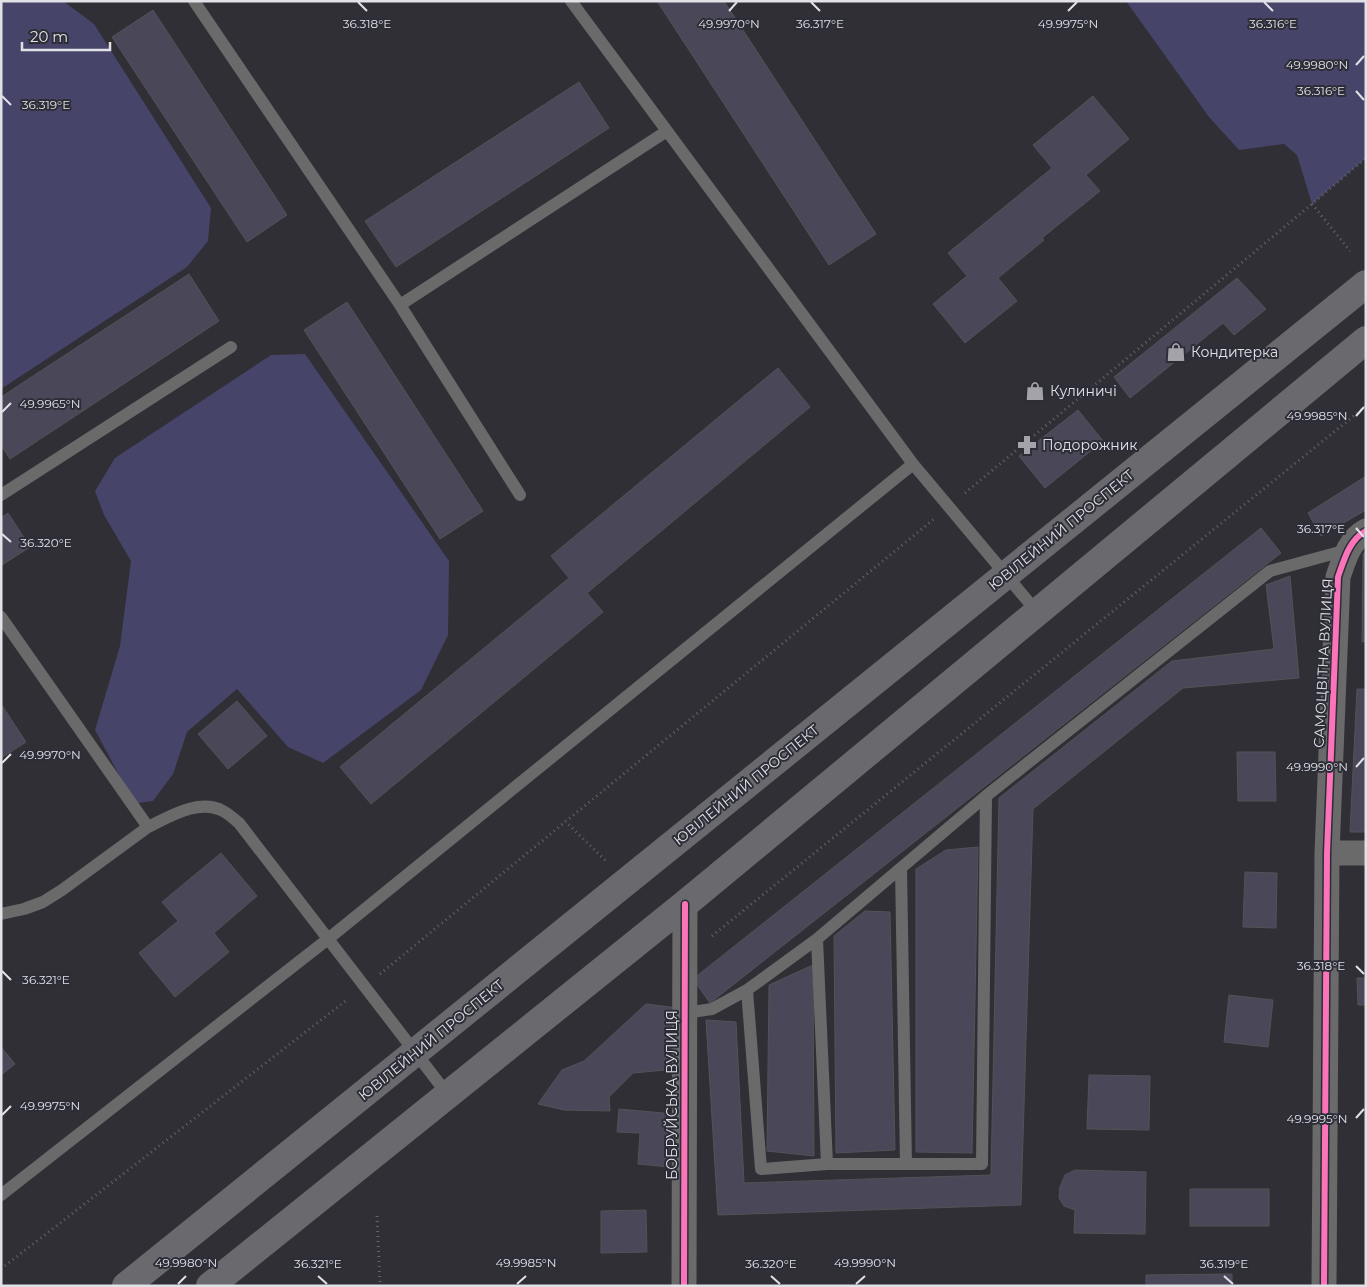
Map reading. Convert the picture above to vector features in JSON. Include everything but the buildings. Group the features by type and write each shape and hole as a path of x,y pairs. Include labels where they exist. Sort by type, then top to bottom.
{"main road":[{"name":"ЮВІЛЕЙНИЙ ПРОСПЕКТ","path":"126,1286 1366,284"},
{"path":"210,1286 684,904 1366,340"}],"street":[{"name":"САМОЦВІТНА ВУЛИЦЯ","path":"1324,1286 1327,853 1338,577 1347,550 1366,531"},
{"path":"1327,853 1366,853"},
{"name":"БОБРУЙСЬКА ВУЛИЦЯ","path":"684,904 684,1286"}],"lane":[{"path":"194,1 400,305 520,495"},
{"path":"571,1 913,464 1037,612"},
{"path":"400,305 667,131"},
{"path":"1,495 231,347"},
{"path":"1,1195 328,939 913,464"},
{"path":"685,1013 712,1009 747,990 817,939 986,796 1270,571 1347,550"},
{"path":"1,617 148,827"},
{"path":"747,990 761,1169 827,1164 982,1164 986,796"},
{"path":"1,914 43,902 148,827 179,812 206,806 223,811 239,823 448,1095"},
{"path":"901,868 906,1164"},
{"path":"817,939 827,1164"}],"path":[{"path":"1,1269 364,987 948,507 1366,158"},
{"path":"1312,204 1350,251"},
{"path":"684,958 1366,406"},
{"path":"565,821 611,866"},
{"path":"377,1216 380,1286"}],"shaded area":[{"path":"1,1 63,1 94,24 211,208 208,241 187,267 1,389"},
{"path":"1126,1 1366,1 1366,158 1312,204 1297,155 1284,144 1239,150 1209,117"},
{"path":"305,354 449,561 448,635 421,690 323,763 288,747 237,689 187,732 173,774 153,801 138,803 126,788 95,730 120,646 131,561 104,515 95,491 115,458 271,355"}],"cycle path":[{"path":"1324,1286 1327,853 1338,577 1351,545 1366,531"},
{"path":"684,1286 685,904"}],"place":[{"name":"Кондитерка","path":"1176,352"},
{"name":"Кулиничі","path":"1035,391"},
{"name":"Подорожник","path":"1027,445"}]}
